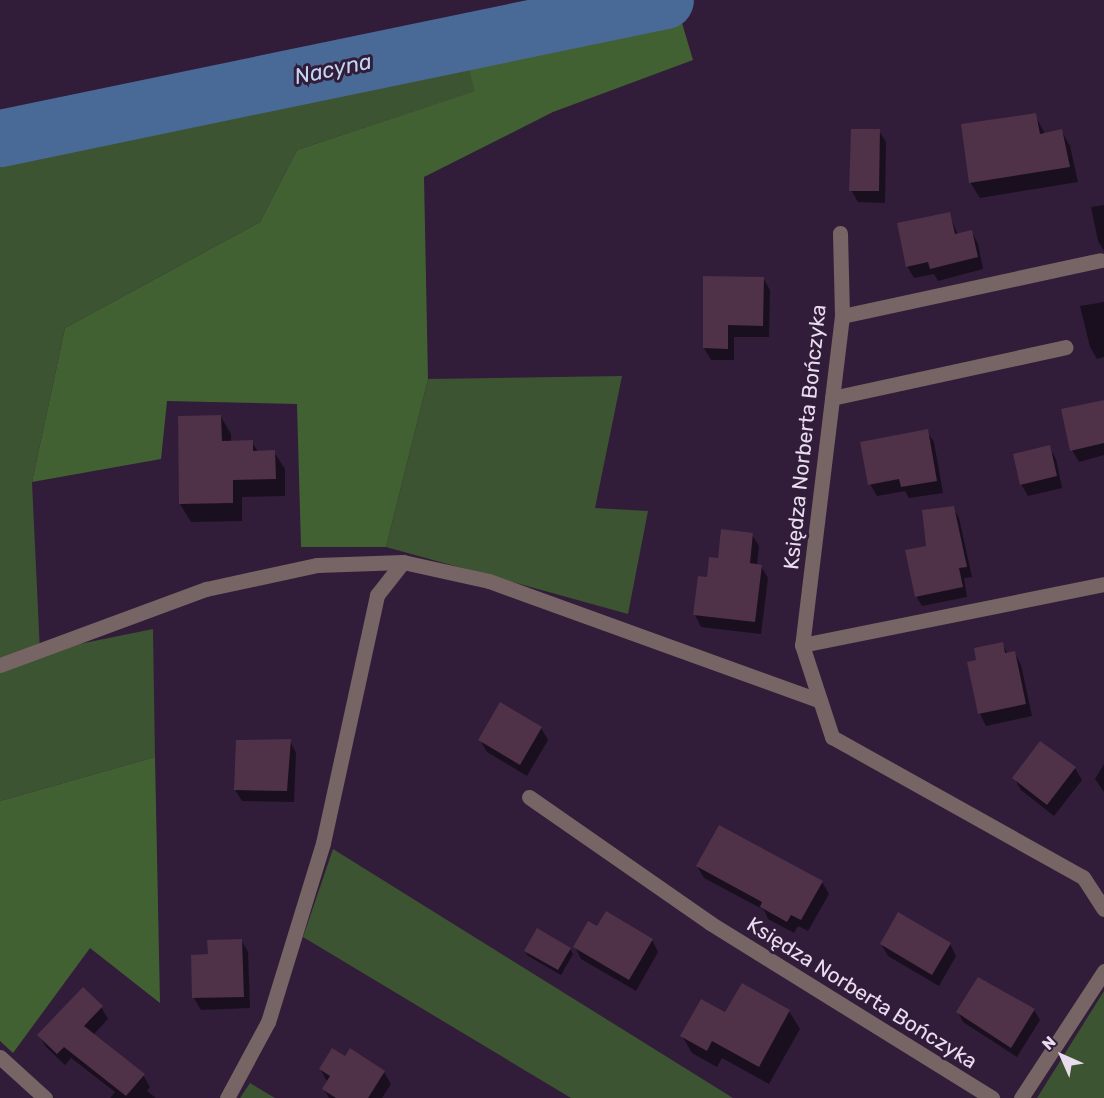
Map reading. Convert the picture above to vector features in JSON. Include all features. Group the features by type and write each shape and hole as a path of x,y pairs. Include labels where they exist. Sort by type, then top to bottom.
{"street":[{"name":"Księdza Norberta Bończyka","path":"840,234 842,316 802,645 832,737 1083,877 1104,909"},
{"path":"842,316 1100,260"},
{"path":"832,398 1065,347"},
{"path":"227,1098 268,1022 323,843 377,595 403,562"},
{"path":"0,665 206,589 317,565 403,562 489,581 820,700"},
{"path":"802,645 1104,584"},
{"name":"Księdza Norberta Bończyka","path":"529,796 710,923 992,1098"},
{"path":"1021,1098 1104,971"},
{"path":"0,1057 45,1098"}],"green space":[{"path":"682,23 693,60 553,112 424,177 428,379 386,547 301,547 297,404 167,401 161,459 32,482 65,328 260,222 297,150 475,91 468,67"},
{"path":"468,67 476,91 297,150 260,222 65,328 32,482 40,652 153,629 155,757 0,801 0,158"},
{"path":"622,376 595,508 648,511 628,614 386,547 428,379"},
{"path":"155,757 160,1003 90,948 13,1053 0,1041 0,801"},
{"path":"333,849 733,1098 571,1098 303,937"},
{"path":"1104,991 1104,1098 1037,1098"},
{"path":"250,1083 275,1098 240,1098"}],"building":[{"path":"1036,113 1040,134 1062,129 1070,167 969,183 961,124"},
{"path":"851,129 880,129 879,191 849,191"},
{"path":"950,212 955,234 972,230 978,257 930,269 928,262 906,267 897,223"},
{"path":"703,276 764,277 763,326 728,325 728,349 703,348"},
{"path":"1104,400 1104,443 1070,451 1061,409"},
{"path":"221,415 222,441 253,440 253,451 275,450 276,479 233,480 233,503 179,504 178,416"},
{"path":"928,429 937,481 901,487 899,479 868,485 860,442"},
{"path":"1050,445 1057,476 1020,485 1013,454"},
{"path":"954,506 967,567 959,568 963,587 915,597 905,550 926,546 922,510"},
{"path":"721,529 753,533 750,563 762,565 755,622 693,615 698,576 707,577 709,557 718,558"},
{"path":"1003,642 1005,653 1015,651 1026,704 978,714 967,662 976,660 974,648"},
{"path":"500,702 542,727 520,765 478,740"},
{"path":"291,739 287,791 234,790 236,740"},
{"path":"1040,741 1076,767 1047,805 1012,778"},
{"path":"719,825 823,881 801,920 791,915 787,922 760,907 762,902 696,866"},
{"path":"606,911 653,939 629,980 573,947 588,921 597,926"},
{"path":"898,912 951,943 932,975 880,944"},
{"path":"537,928 571,948 558,970 524,951"},
{"path":"242,939 244,997 192,998 191,955 208,954 207,940"},
{"path":"978,977 1035,1009 1011,1048 956,1012"},
{"path":"742,983 790,1010 759,1067 712,1041 707,1051 680,1036 701,999 725,1012"},
{"path":"83,987 103,1006 84,1026 145,1074 126,1096 64,1047 57,1054 37,1035"},
{"path":"332,1048 345,1056 350,1048 385,1071 368,1098 336,1098 322,1089 330,1076 319,1069"}],"waterway":[{"name":"Nacyna","path":"0,138 665,0"}]}
